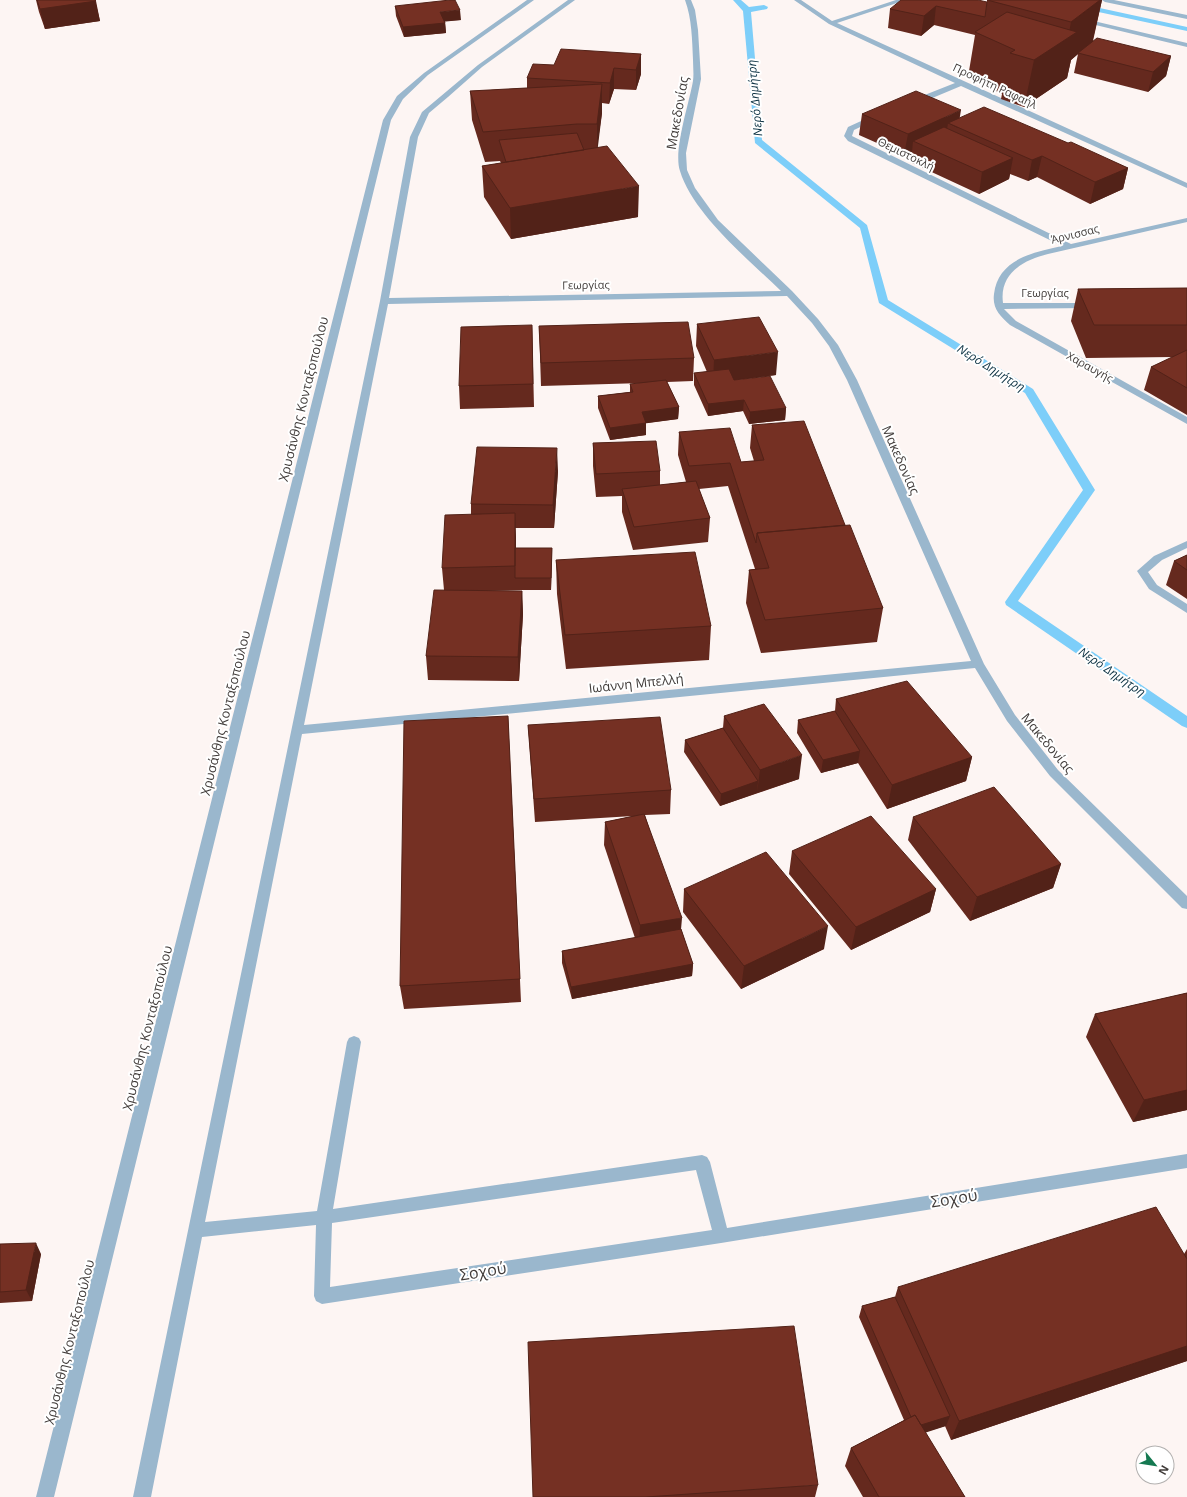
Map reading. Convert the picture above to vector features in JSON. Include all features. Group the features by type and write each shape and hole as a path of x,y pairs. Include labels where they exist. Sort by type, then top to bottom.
{"street":[{"name":"Χρυσάνθης Κονταξοπούλου","path":"45,1497 387,120 400,98 426,74 531,0"},
{"path":"142,1497 384,301 414,137 426,112 480,66 572,0"},
{"name":"Μακεδονίας","path":"688,0 692,10 695,30 697,79 682,153 682,170 691,188 715,222 815,321 833,345 852,380 978,664 1011,718 1054,773 1187,904"},
{"name":"Προφήτη Ραφαήλ","path":"797,0 832,23 1187,186"},
{"path":"832,23 903,0"},
{"path":"1106,0 1187,17"},
{"path":"1074,19 1187,45"},
{"path":"910,104 962,83"},
{"name":"Θεμιστοκλή","path":"881,116 851,129 848,136 851,139 1070,247"},
{"name":"Άρνισσας","path":"999,306 998,293 1001,283 1008,270 1012,266 1036,255 1187,220"},
{"name":"Γεωργίας","path":"384,301 789,294"},
{"name":"Γεωργίας","path":"999,306 1101,305"},
{"name":"Χαραυγής","path":"999,306 1006,317 1013,323 1187,421"},
{"path":"1187,544 1158,558 1142,571 1153,587 1187,609"},
{"name":"Ιωάννη Μπελλή","path":"297,730 978,664"},
{"path":"324,1217 354,1042"},
{"name":"Σοχού","path":"324,1217 322,1296 721,1236 1187,1161"},
{"path":"196,1230 324,1217 702,1162 721,1236"}],"building":[{"path":"37,0 95,0 96,1 40,9"},
{"path":"455,0 460,10 440,12 445,23 403,27 395,6"},
{"path":"901,0 978,0 987,2 985,17 936,6 924,16 890,9"},
{"path":"987,0 1100,0 1071,22"},
{"path":"1007,12 1077,32 1034,60 1010,53 1015,50 975,32"},
{"path":"1097,38 1171,56 1153,72 1078,53"},
{"path":"561,49 641,54 636,70 614,68 610,83 527,78 533,64 554,65"},
{"path":"602,84 597,124 577,124 483,132 470,91"},
{"path":"916,91 961,110 908,134 862,114"},
{"path":"984,107 1068,143 1071,142 1128,168 1095,182 1042,156 1032,160 948,123"},
{"path":"944,127 1013,158 982,172 913,141"},
{"path":"577,133 584,150 506,162 499,140"},
{"path":"607,146 639,186 510,208 482,166"},
{"path":"1187,288 1187,325 1094,325 1078,289"},
{"path":"759,317 778,352 714,360 697,324"},
{"path":"688,322 694,358 541,363 539,326"},
{"path":"532,325 533,384 459,386 461,327"},
{"path":"1187,350 1187,388 1151,367"},
{"path":"729,369 734,380 770,376 786,408 750,412 744,400 708,404 694,373"},
{"path":"666,380 679,407 642,412 646,423 610,428 598,396 633,392 630,384"},
{"path":"804,421 845,525 757,533 756,543 730,463 689,466 679,432 730,428 741,462 764,460 752,425"},
{"path":"656,441 660,471 596,474 593,443"},
{"path":"477,447 557,448 553,505 471,504"},
{"path":"696,481 710,518 634,527 622,489"},
{"path":"515,513 515,566 442,568 445,515"},
{"path":"850,525 883,608 765,620 749,570 769,568 757,533"},
{"path":"515,548 552,548 551,578 515,578"},
{"path":"695,552 711,626 565,635 556,560"},
{"path":"1187,555 1187,570 1174,561"},
{"path":"434,590 522,591 518,657 426,656"},
{"path":"907,681 972,757 892,785 836,699"},
{"path":"764,704 802,755 760,770 724,716"},
{"path":"835,711 860,751 823,760 798,720"},
{"path":"508,716 520,979 400,986 404,721"},
{"path":"660,717 671,790 534,799 528,725"},
{"path":"723,728 758,781 721,794 685,740"},
{"path":"994,787 1061,864 977,897 913,817"},
{"path":"644,814 682,918 640,925 605,822"},
{"path":"871,816 936,889 856,927 792,851"},
{"path":"766,852 828,926 744,966 684,889"},
{"path":"681,929 693,964 571,987 562,951"},
{"path":"1187,993 1187,1090 1144,1100 1095,1014"},
{"path":"1156,1207 1187,1259 1187,1346 959,1421 898,1287"},
{"path":"36,1243 26,1290 0,1292 0,1244"},
{"path":"895,1297 950,1416 921,1425 915,1415 911,1417 862,1306"},
{"path":"794,1326 818,1485 646,1497 533,1497 528,1342"},
{"path":"915,1415 965,1497 879,1497 851,1448"}],"waterway":[{"name":"Νερό Δημήτρη","path":"737,0 747,10"},
{"path":"1052,0 1187,29"},
{"path":"747,10 764,7"},
{"name":"Νερό Δημήτρη","path":"747,10 758,141 864,227 883,301 1029,391 1089,490 1011,602 1187,723"}]}
